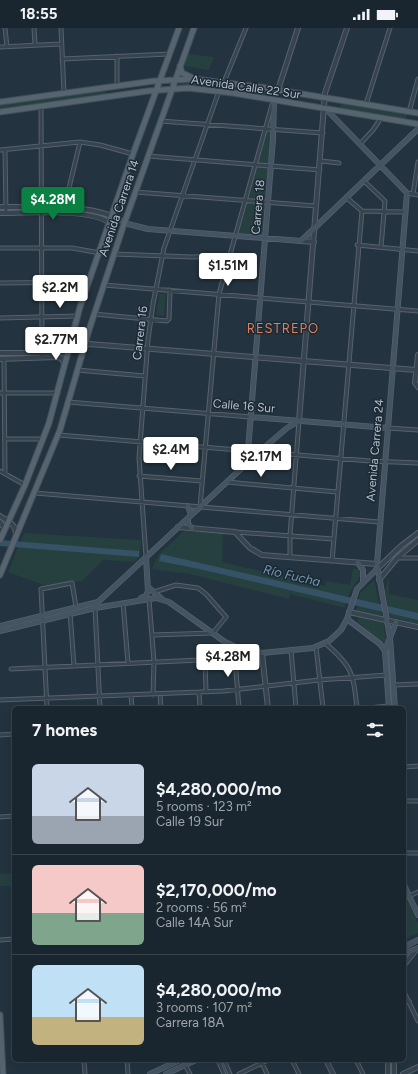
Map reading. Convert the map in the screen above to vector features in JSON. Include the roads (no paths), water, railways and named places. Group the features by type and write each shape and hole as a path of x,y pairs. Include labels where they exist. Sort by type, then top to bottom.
{"main road":[{"name":"Avenida Carrera 14","path":"0,538 25,485 43,439 58,393 78,316 89,282 133,154 169,54 180,28"},
{"name":"Avenida Carrera 14","path":"0,575 59,435 84,346 124,223 174,79 194,28"},
{"path":"180,65 182,73 194,79"},
{"name":"Avenida Calle 22 Sur","path":"0,102 160,80 194,79 278,90 418,113"},
{"name":"Avenida Calle 22 Sur","path":"0,112 156,90 188,88 219,91 418,124"},
{"name":"Carrera 18","path":"248,463 274,129 274,100 278,90"},
{"path":"325,108 407,193"},
{"path":"112,216 124,223 143,228 301,241 418,129"},
{"name":"Avenida Carrera 24","path":"395,706 390,638 377,566 379,522 407,193"},
{"name":"Calle 16 Sur","path":"251,417 388,428"},
{"path":"95,608 98,602 259,452 287,428 299,420"},
{"path":"188,506 188,524 192,528"},
{"name":"Carrera 16","path":"146,557 150,589"},
{"path":"358,563 364,570 363,581"},
{"path":"136,601 146,596 150,589 234,647 246,651 262,653 316,647 325,643 338,633 347,619 353,597 363,581 377,566"},
{"path":"0,626 149,598 163,599"},
{"path":"0,631 76,607 98,602"},
{"path":"347,619 380,644 385,651"},
{"path":"388,706 385,651 396,622"},
{"path":"406,889 418,915"},
{"path":"406,946 418,940"},
{"path":"406,953 418,948"},
{"path":"0,1015 3,1074"},
{"path":"150,1074 176,1062"},
{"path":"166,1074 192,1062"}],"street":[{"path":"5,28 7,47"},
{"path":"34,28 35,44"},
{"path":"61,28 64,93"},
{"path":"224,82 246,28"},
{"name":"Carrera 18","path":"278,90 298,28"},
{"path":"290,557 295,455 316,228 325,98 347,28"},
{"path":"366,104 390,28"},
{"path":"0,47 35,44 61,44"},
{"path":"62,59 169,54"},
{"path":"117,56 117,86"},
{"path":"409,112 418,79"},
{"name":"Carrera 16","path":"146,557 143,503 139,476 142,408 151,318 162,256 219,91"},
{"path":"200,507 218,294 274,100"},
{"path":"41,106 40,208 43,317 42,358"},
{"path":"160,121 323,133"},
{"path":"360,144 373,130 378,121"},
{"path":"0,150 80,142 100,145 133,154"},
{"path":"63,213 80,142"},
{"path":"5,150 6,213"},
{"path":"148,156 320,170"},
{"path":"321,161 339,162"},
{"path":"413,194 418,162"},
{"path":"364,181 385,202 381,247"},
{"path":"135,192 317,206"},
{"path":"407,193 418,195"},
{"path":"347,198 362,211 405,212"},
{"path":"0,208 64,208 95,211 112,216"},
{"path":"332,561 357,245 362,211"},
{"path":"0,213 63,213 97,217 110,223"},
{"path":"301,241 314,242"},
{"path":"357,245 418,251"},
{"path":"0,248 78,248 100,253"},
{"path":"114,254 228,256"},
{"path":"0,283 89,282"},
{"path":"104,285 418,311"},
{"path":"94,314 168,320 170,290"},
{"path":"0,318 78,316"},
{"path":"0,353 62,353 90,344 416,370"},
{"path":"5,474 2,359 59,357 65,364"},
{"path":"417,357 415,381 418,387"},
{"path":"77,370 145,376"},
{"path":"2,393 58,393"},
{"name":"Calle 16 Sur","path":"68,402 251,417"},
{"name":"Calle 16 Sur","path":"388,428 418,430"},
{"path":"59,435 339,459 418,463"},
{"path":"5,439 43,439"},
{"path":"0,471 25,485"},
{"path":"139,476 202,481"},
{"path":"227,482 337,492"},
{"path":"35,493 379,522"},
{"path":"0,516 16,529 15,539"},
{"path":"0,522 5,529"},
{"path":"178,527 333,539"},
{"path":"235,532 250,548 259,554 377,566 418,532"},
{"path":"379,580 397,558 418,540"},
{"path":"397,558 418,558"},
{"path":"47,706 41,589 72,584 76,607"},
{"path":"150,589 161,589 180,584 198,588 215,607 226,616 213,633 152,635"},
{"path":"161,589 160,594 163,599"},
{"path":"149,598 154,662 153,695"},
{"path":"123,603 128,663"},
{"path":"95,608 100,706"},
{"path":"349,612 386,618 418,627"},
{"path":"70,613 74,666"},
{"path":"325,643 345,661 353,679 357,706"},
{"path":"234,647 236,690 239,706"},
{"path":"316,647 323,706"},
{"path":"291,650 296,706"},
{"path":"262,653 264,685 268,706"},
{"path":"204,659 206,691"},
{"path":"10,669 221,659"},
{"path":"0,700 153,695 236,690 293,682 387,676"},
{"path":"394,685 418,684"},
{"path":"199,692 200,706"},
{"path":"160,694 161,706"},
{"path":"131,695 132,706"},
{"path":"0,735 12,734"},
{"path":"406,766 418,766"},
{"path":"406,801 418,801"},
{"path":"0,817 12,816"},
{"path":"406,853 418,853"},
{"path":"409,896 418,892"},
{"path":"0,940 12,940"},
{"path":"406,963 418,948"},
{"path":"406,1001 413,1010 418,1021"},
{"path":"413,1010 418,1008"},
{"path":"84,1062 85,1074"},
{"path":"127,1062 128,1074"},
{"path":"219,1062 224,1074"},
{"path":"225,1062 230,1074"},
{"path":"293,1062 299,1074"},
{"path":"327,1062 332,1074"},
{"path":"357,1062 363,1074"},
{"path":"388,1062 388,1074"},
{"path":"394,1062 394,1074"},
{"path":"239,1074 262,1063 267,1074"},
{"path":"185,1065 190,1074"},
{"path":"403,1074 418,1067"}],"water":[{"path":"0,540 139,551 139,557 0,546"},
{"path":"161,554 418,613 418,620 159,561"}],"district":[{"name":"RESTREPO","path":"283,328"}],"water label":[{"name":"Río Fucha","path":"292,575"}]}
